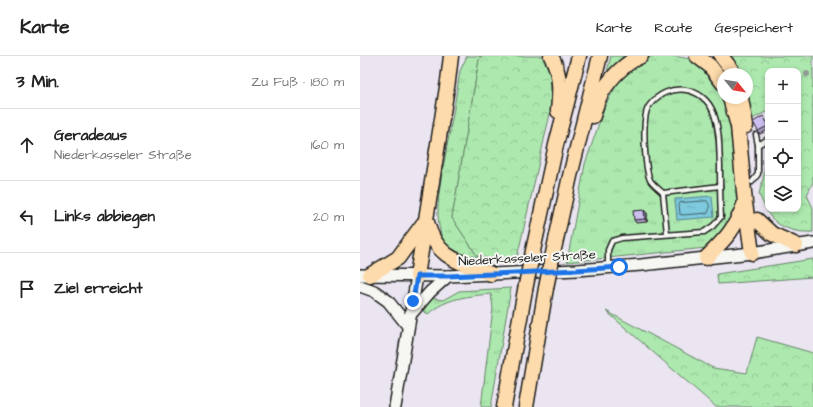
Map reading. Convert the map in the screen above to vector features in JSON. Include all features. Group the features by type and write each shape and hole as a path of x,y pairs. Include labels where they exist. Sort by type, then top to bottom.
{"highway":[{"path":"417,276 451,56"},
{"path":"448,81 461,56"},
{"path":"504,407 531,260 556,145 580,56"},
{"path":"526,407 552,258 570,176 600,56"},
{"path":"570,176 601,93 618,72 634,59 641,56"},
{"path":"697,56 710,66 717,75"},
{"path":"721,56 729,68"},
{"path":"554,58 560,86 556,145"},
{"path":"732,104 738,126 745,203 756,252"},
{"path":"742,104 757,220 756,252"},
{"path":"706,258 728,237 738,221 745,203"},
{"path":"426,220 430,235 440,250 452,259 491,274"},
{"path":"365,275 398,258 426,220"},
{"path":"757,220 772,234 796,245"}],"main road":[{"name":"Niederkasseler Straße","path":"365,275 448,276 608,268 756,252 813,243"},
{"path":"395,407 417,276"},
{"path":"410,314 430,292 448,276"},
{"path":"360,286 374,291 388,301 408,326"}],"lane":[{"path":"608,268 608,250 612,241 622,238 704,232 713,226 721,217 719,138 714,114 706,99 692,91 676,90 660,95 649,107 644,122 648,174 651,182 663,193 666,234"},
{"path":"752,182 758,174 758,145 756,135"},
{"path":"758,145 765,140"},
{"path":"663,193 720,186"}],"green space":[{"path":"467,56 481,56 479,60 452,218 478,257 457,252 448,246 442,237 438,216 439,192 460,71"},
{"path":"481,56 542,56 550,72 552,105 516,262 478,257 452,218 479,60"},
{"path":"611,56 625,56 606,76"},
{"path":"674,56 689,59 703,67 710,73 717,83 717,104 726,104 728,111 737,185 737,210 732,223 706,248 567,262 585,164 605,106 619,80 634,67 650,57"},
{"path":"727,56 813,56 813,182 807,195 813,208 813,232 795,231 784,227 774,220 768,212 801,212 801,68 765,68 765,112 748,121 748,104 753,104 753,68 734,68"},
{"path":"765,164 765,206 759,194 764,175"},
{"path":"813,259 813,277 718,284 717,274"},
{"path":"511,288 491,407 481,407 493,308 491,294 466,297 450,301 442,304 428,314 423,311 431,298 443,300 459,291"},
{"path":"606,311 713,368 747,373 757,337 813,353 813,407 716,407"}],"water":[{"path":"712,196 714,217 677,220 675,199"}],"building":[{"path":"763,116 765,119 765,128 758,131 753,122"},
{"path":"644,210 645,219 634,220 633,211"}],"route":[{"path":"413,301 417,276 448,276 619,267"}]}
